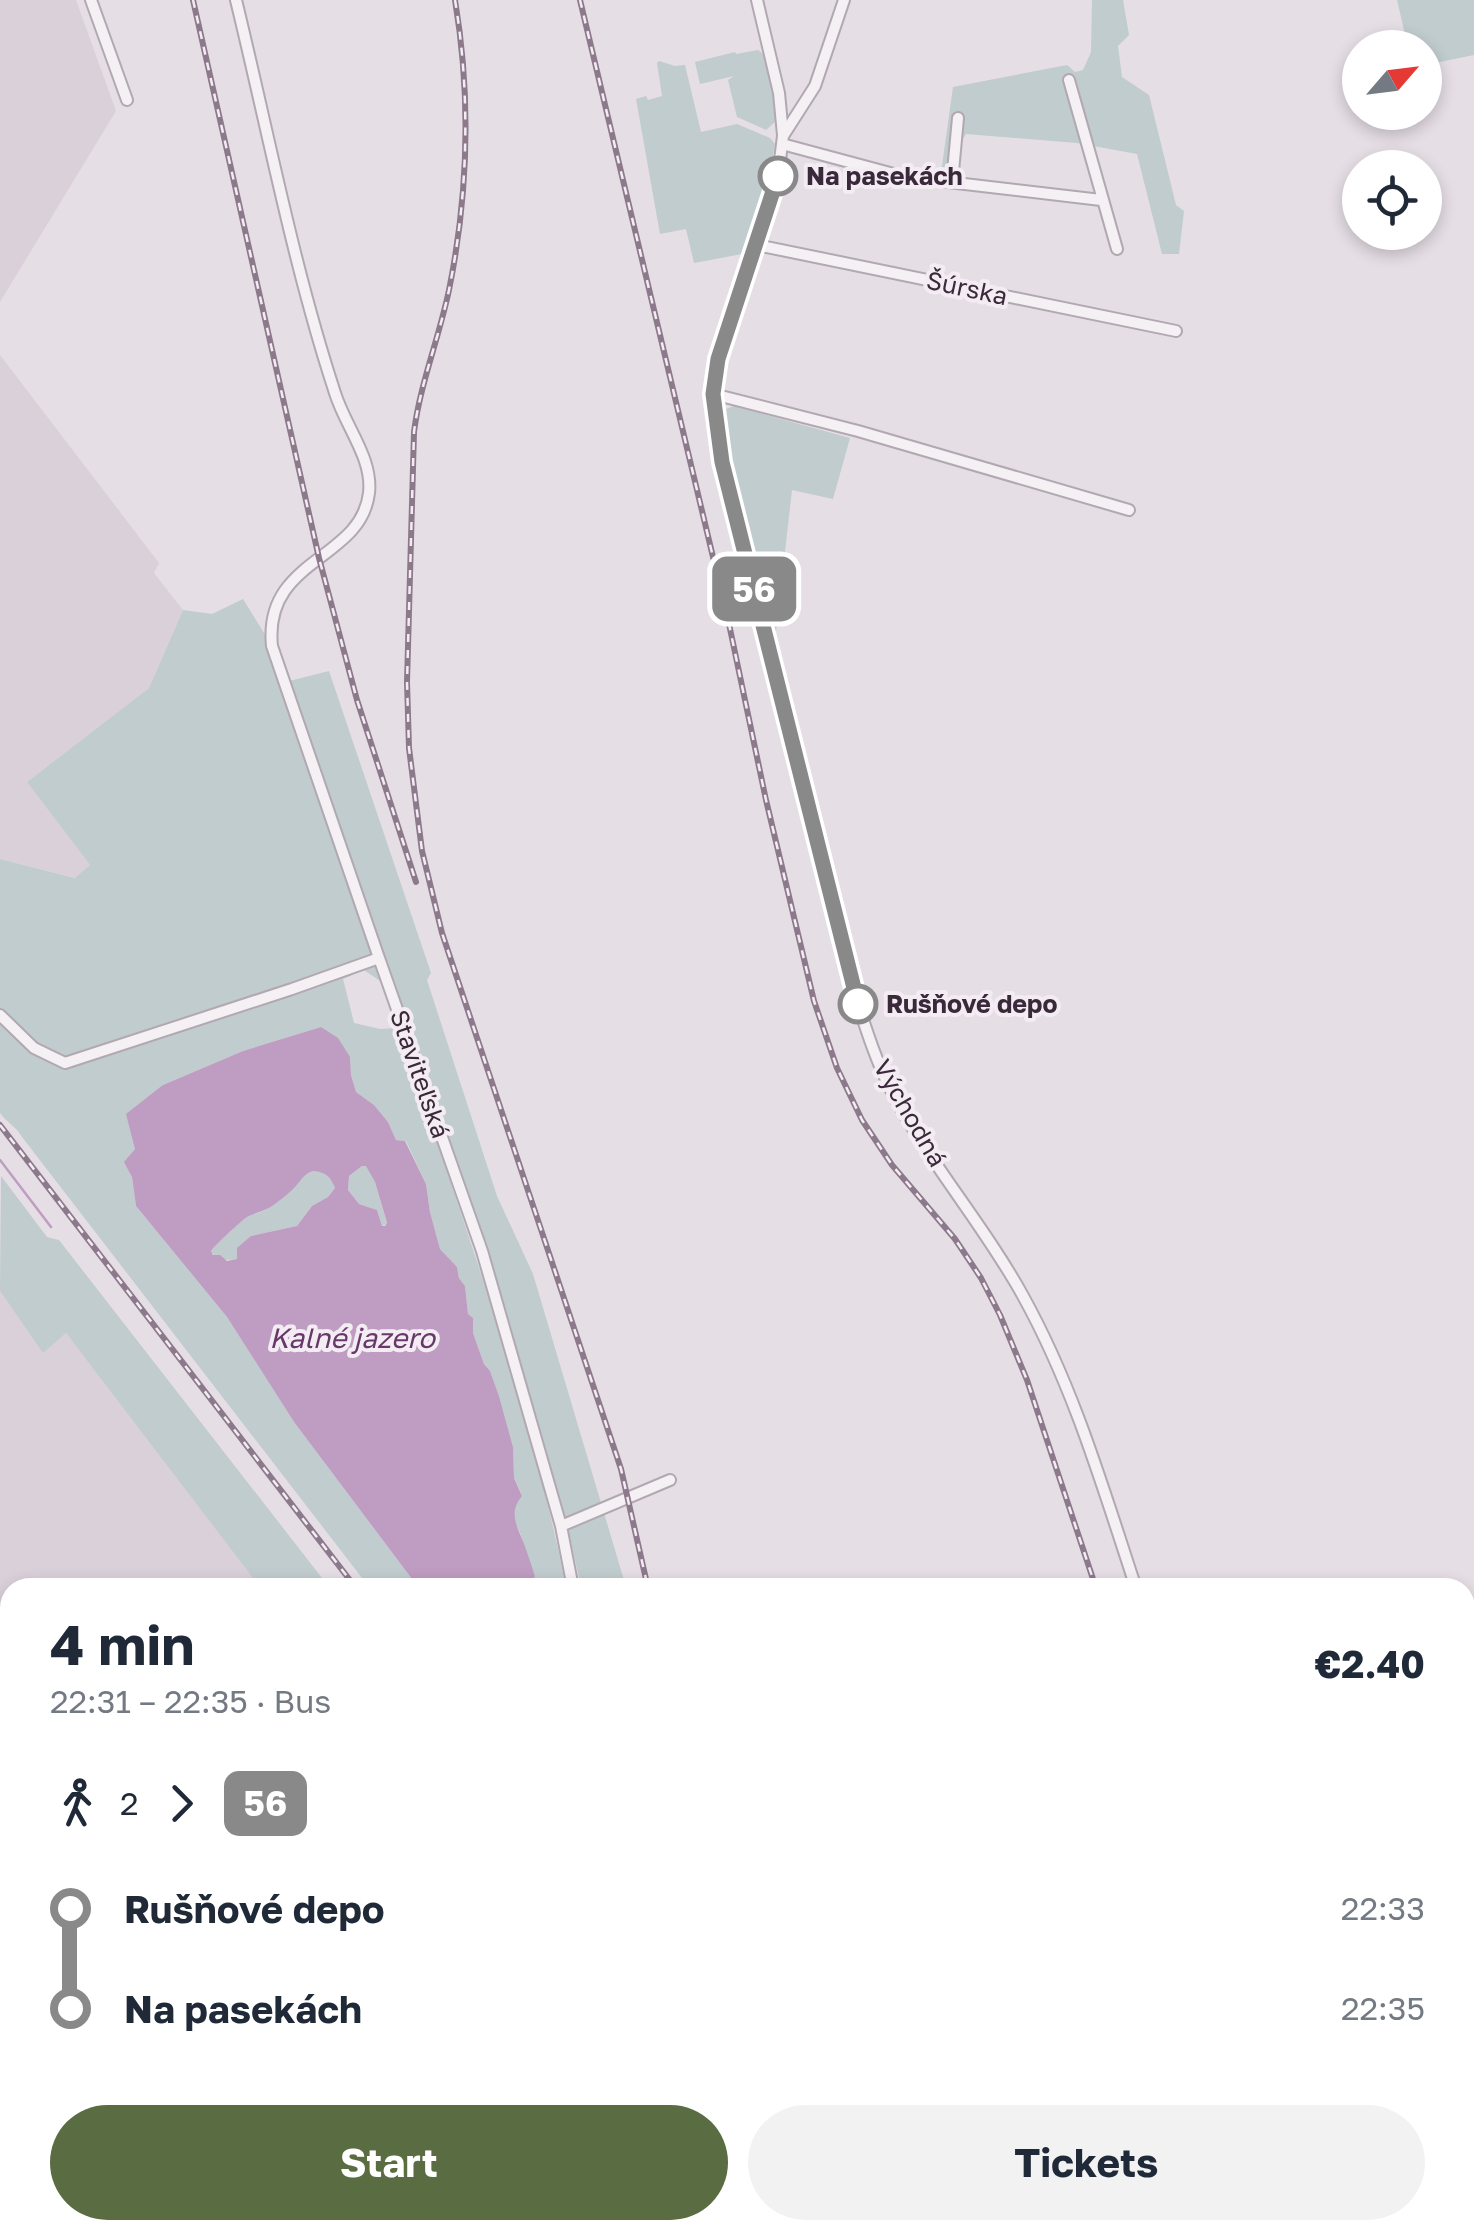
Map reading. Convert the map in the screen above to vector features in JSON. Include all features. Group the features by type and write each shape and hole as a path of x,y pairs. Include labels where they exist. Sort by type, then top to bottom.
{"street":[{"path":"91,0 126,100"},
{"name":"Staviteľská","path":"236,0 288,223 328,372 368,474 369,492 358,523 341,542 296,576 282,595 270,628 272,646 482,1252 561,1526 571,1578"},
{"path":"757,0 779,92 782,140 905,177 1102,200"},
{"name":"Východná","path":"844,0 815,86 782,140 778,176 718,359 713,394 722,462 868,1033 905,1116 1004,1263 1049,1346 1082,1423 1133,1578"},
{"path":"1069,80 1116,248"},
{"path":"952,182 958,118"},
{"name":"Šúrska","path":"757,245 1176,331"},
{"path":"713,394 858,431 1129,510"},
{"path":"0,1014 34,1048 64,1063 379,958"},
{"path":"561,1526 670,1480"}],"shaded area":[{"path":"0,0 76,0 116,111 0,302"},
{"path":"1092,0 1123,0 1129,35 1118,46 1122,77 1149,95 1176,205 1184,211 1179,254 1162,254 1137,154 1077,143 966,134 941,173 953,87 1067,65 1075,72 1083,70 1091,52"},
{"path":"1397,0 1474,0 1474,55 1442,62 1442,30 1404,30"},
{"path":"758,50 766,56 777,120 766,130 737,117 728,80 734,76 700,84 695,62"},
{"path":"659,61 685,65 701,132 737,124 775,144 763,209 742,254 694,263 686,229 660,234 636,99 662,96"},
{"path":"0,355 159,563 154,573 183,610 149,688 27,782 90,865 76,878 0,859"},
{"path":"734,406 850,438 833,499 792,490 774,649 722,425 722,414"},
{"path":"243,599 264,633 281,683 329,671 431,973 427,980 497,1196 533,1274 623,1578 579,1578 486,1253 410,1029 383,983 364,970 343,979 354,1023 380,1029 398,1028 512,1375 564,1578 522,1578 523,1543 514,1509 522,1495 514,1478 513,1447 499,1396 473,1333 465,1286 457,1267 440,1249 426,1184 406,1141 396,1140 374,1105 356,1092 350,1057 321,1027 243,1051 163,1085 135,1149 125,1162 132,1177 136,1206 227,1317 294,1422 411,1578 362,1578 20,1133 0,1113 0,859 75,878 90,865 27,782 149,688 183,610 212,614"},
{"path":"366,1165 387,1224 382,1226 377,1210 359,1204 348,1190 349,1176"},
{"path":"313,1171 324,1172 335,1188 312,1206 297,1226 251,1236 237,1259 213,1254 213,1248 239,1223 269,1208"},
{"path":"1,1176 47,1237 59,1240 322,1578 253,1578 66,1333 43,1353 0,1291"},
{"path":"0,1291 43,1352 66,1333 256,1578 0,1578"}],"water":[{"name":"Kalné jazero","path":"321,1027 338,1038 350,1057 356,1092 374,1105 396,1140 405,1141 426,1184 440,1249 457,1267 465,1286 473,1333 499,1396 513,1447 514,1478 522,1496 515,1508 515,1519 535,1577 411,1578 294,1422 227,1317 136,1206 132,1177 124,1162 135,1149 126,1114 163,1085 243,1051","holes":["366,1166 375,1182 385,1226 377,1210 359,1204 348,1190 349,1176","313,1171 321,1172 335,1188 312,1206 297,1226 251,1236 237,1248 237,1259 227,1261 213,1255 213,1248 244,1219 272,1206"]}],"waterway":[{"path":"0,1160 51,1227"}],"railway":[{"path":"193,0 319,558 357,700 416,882"},
{"path":"455,0 465,109 463,182 449,290 414,432 407,682 409,748 422,851 442,933 621,1469 646,1578"},
{"path":"580,0 729,624 814,1001 837,1068 862,1120 892,1165 955,1239 1000,1315 1027,1380 1093,1578"},
{"path":"0,1125 348,1578"}],"bus line":[{"name":"56","path":"778,176 718,359 713,394 722,462 858,1004"}],"place":[{"name":"Na pasekách","path":"778,176"},
{"name":"Rušňové depo","path":"858,1004"}]}
